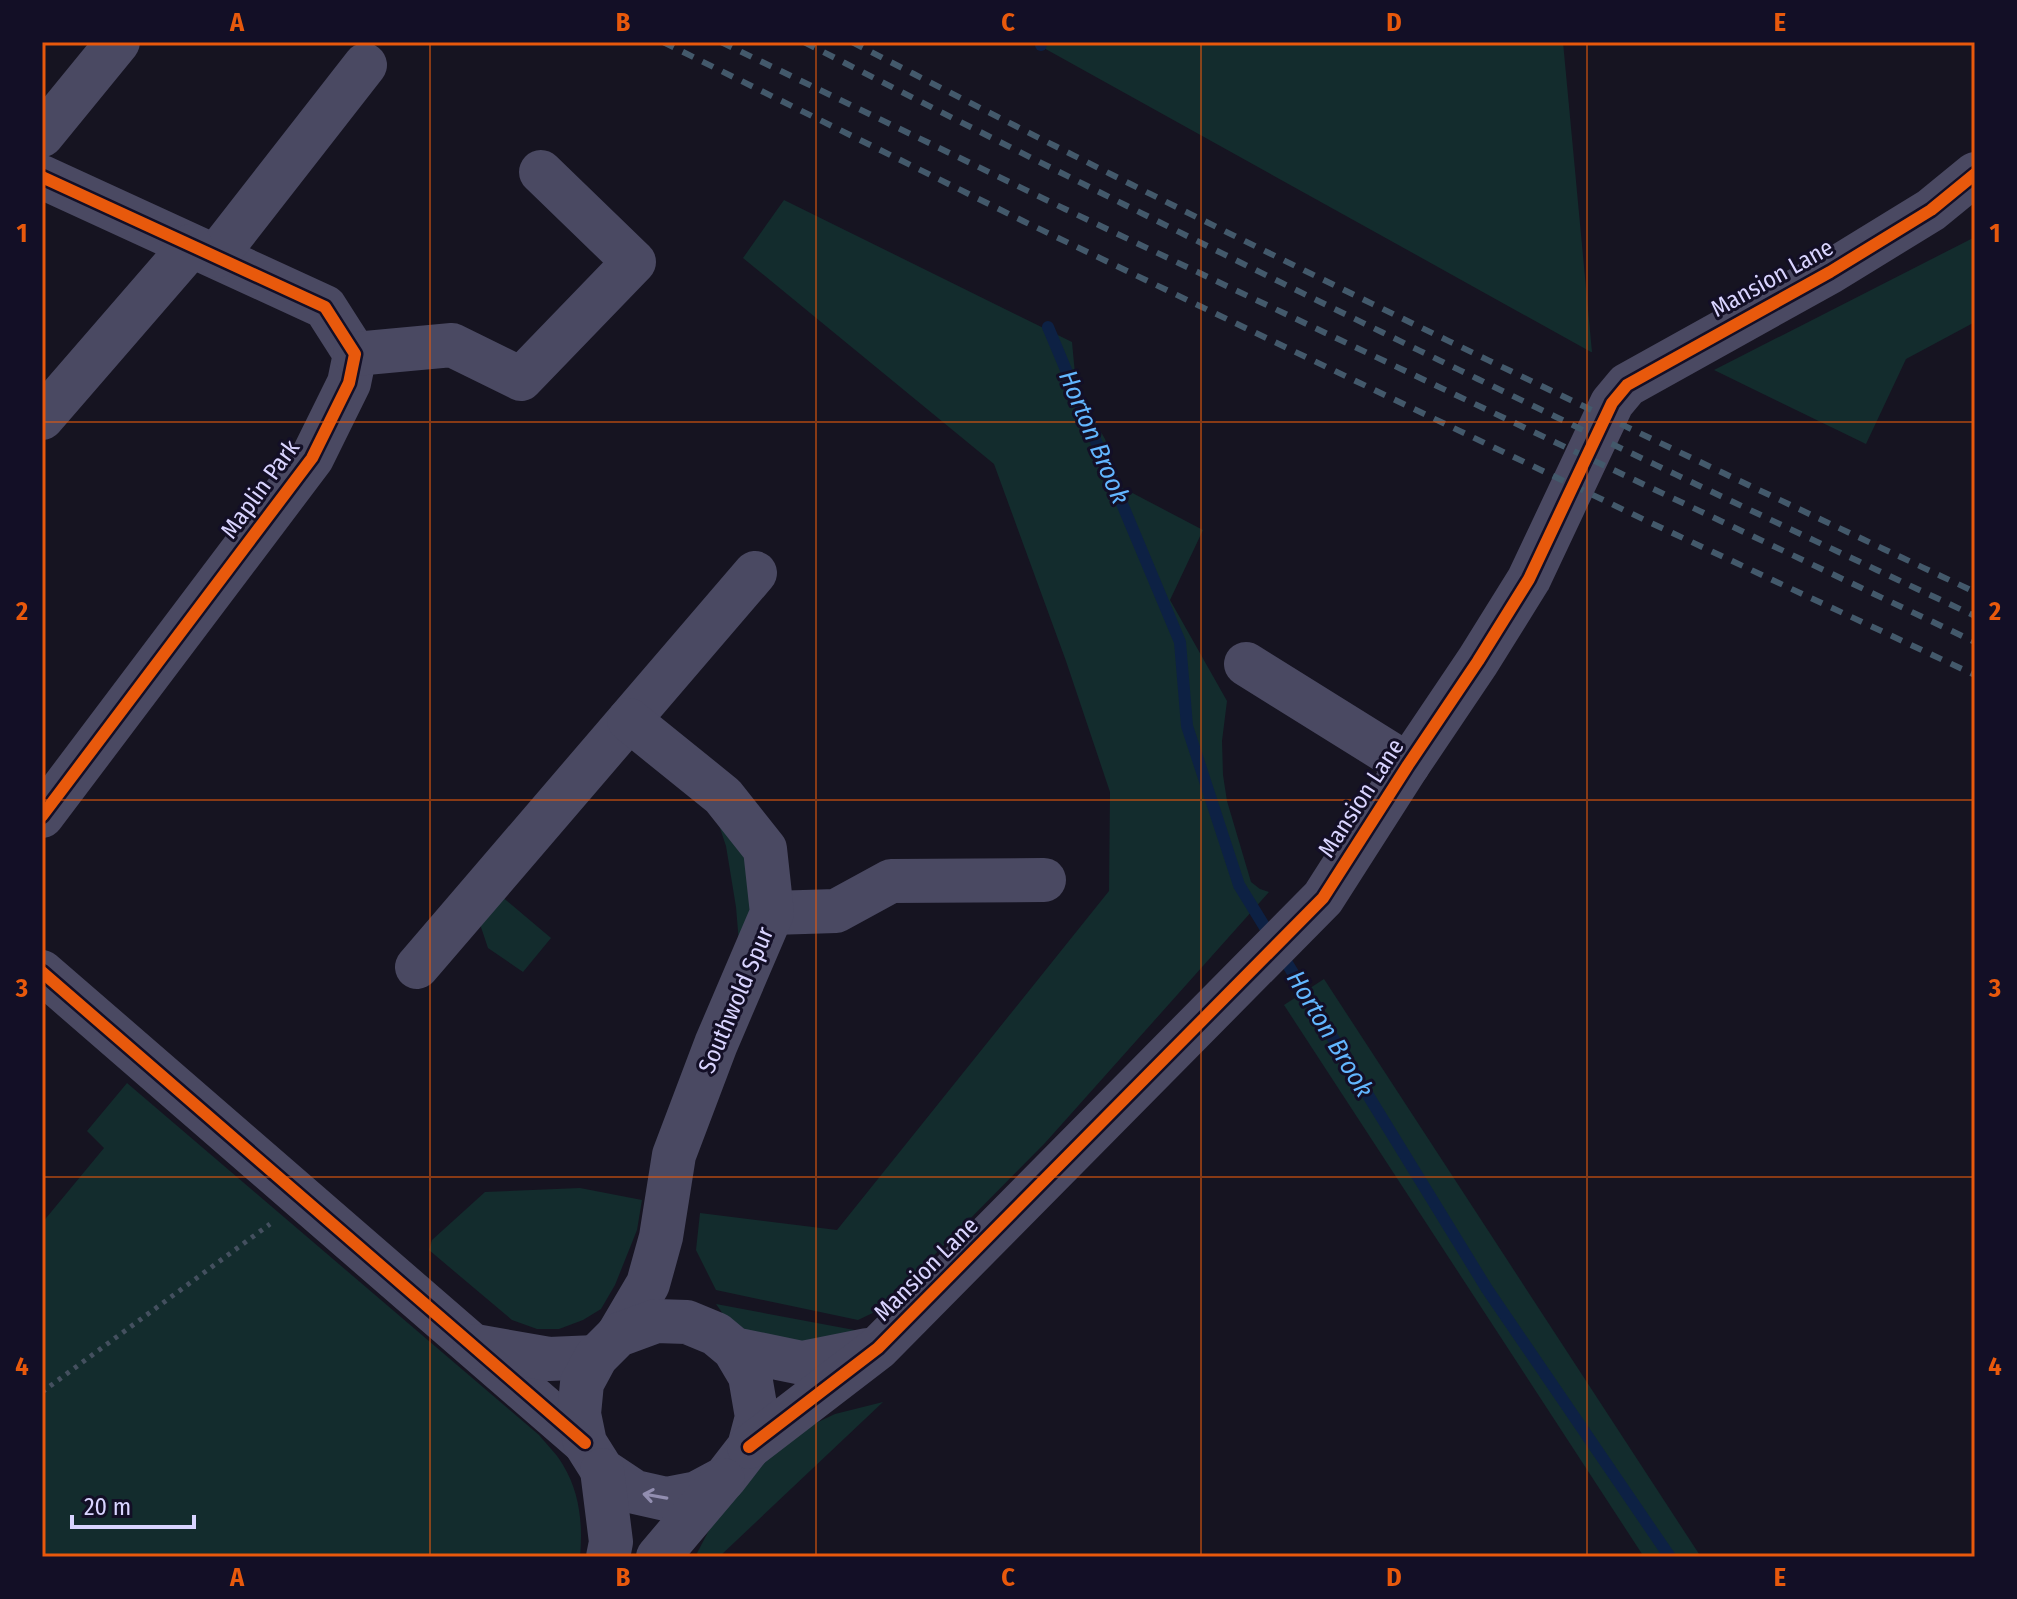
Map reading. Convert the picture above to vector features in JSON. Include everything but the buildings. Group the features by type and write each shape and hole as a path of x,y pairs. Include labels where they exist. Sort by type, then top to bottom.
{"street":[{"path":"42,135 118,42"},
{"path":"42,418 204,251 365,65"},
{"path":"42,177 325,307 355,354 452,345 521,379 634,262 541,172"},
{"name":"Mansion Lane","path":"42,972 472,1345 635,1492 666,1499 697,1493 878,1348 1323,898 1529,579 1612,403 1627,385 1830,272 1931,210 1975,174"},
{"name":"Maplin Park","path":"42,816 312,458 349,383 355,354"},
{"path":"417,967 755,573"},
{"path":"1246,664 1408,765"},
{"name":"Southwold Spur","path":"607,1346 648,1284 661,1237 674,1155 716,1044 772,913 765,849 723,796 629,720"},
{"path":"772,913 836,911 891,881 1044,880"},
{"path":"661,1237 687,1322"},
{"name":"Mansion Lane","path":"472,1345 549,1359 607,1346 656,1321 687,1322 716,1334 734,1349 802,1363 878,1348"},
{"path":"607,1346 582,1383 579,1414 594,1457 611,1542 608,1557"},
{"path":"658,1557 737,1462 757,1417 750,1376 734,1349"}],"path":[{"path":"42,1392 303,1199"}],"green space":[{"path":"1033,42 1563,42 1592,352 1591,352"},
{"path":"784,200 1072,342 1075,374 1087,408 1105,439 1121,487 1203,530 1170,600 1227,701 1222,741 1227,801 1251,882 1269,892 1045,1143 881,1309 858,1320 716,1290 696,1250 700,1213 837,1230 1109,891 1110,792 994,464 743,258"},
{"path":"1975,237 1975,322 1906,359 1866,444 1714,370"},
{"path":"710,798 762,868 741,967 736,907 726,846"},
{"path":"494,890 551,938 523,972 488,948 479,921"},
{"path":"1324,979 1701,1557 1644,1557 1284,1005"},
{"path":"127,1083 539,1435 561,1461 577,1498 580,1557 42,1557 42,1223 104,1148 87,1131"},
{"path":"580,1188 642,1200 637,1230 615,1285 601,1309 583,1320 559,1329 537,1329 512,1320 429,1250 432,1240 485,1192"},
{"path":"716,1304 865,1332 792,1348 732,1327"},
{"path":"883,1402 719,1557 695,1557 731,1488 797,1432 835,1414"}],"waterway":[{"name":"Horton Brook","path":"1048,327 1180,642 1187,726 1239,885 1487,1289 1670,1557"}],"railway":[{"path":"663,42 1023,221 1975,675"},
{"path":"721,42 1975,642"},
{"path":"804,42 1387,335 1975,616"},
{"path":"852,42 1411,323 1975,592"}],"cycle path":[{"path":"749,1447 878,1348 1323,898 1529,579 1612,403 1627,385 1830,272 1931,210 1975,174"},
{"path":"42,177 325,307 355,354 349,383 312,458 42,816"},
{"path":"42,972 585,1443"}]}
